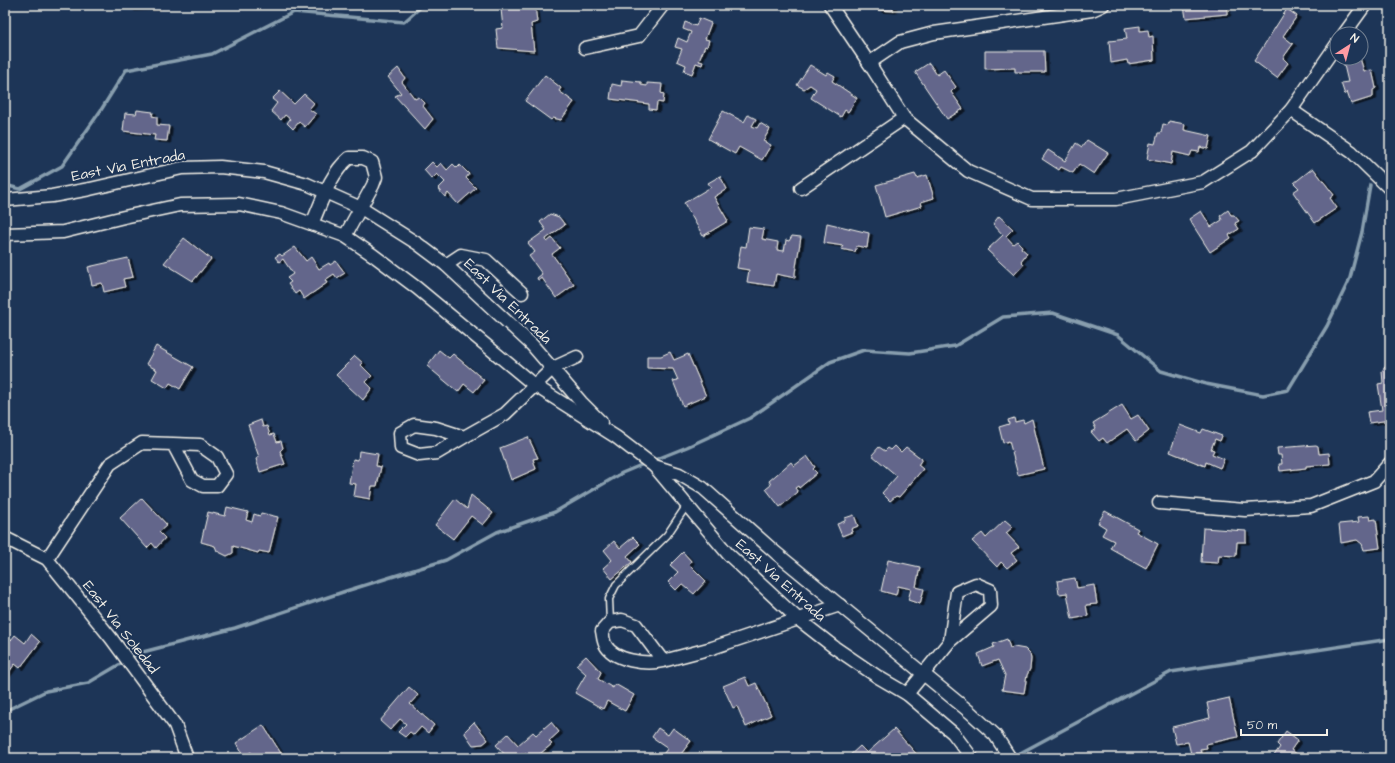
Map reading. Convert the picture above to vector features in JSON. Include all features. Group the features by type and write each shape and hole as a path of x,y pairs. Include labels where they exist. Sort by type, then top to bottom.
{"street":[{"path":"585,48 639,36 663,5"},
{"path":"830,5 904,118 968,171 1032,199 1116,199 1203,182 1252,151 1291,110 1329,55"},
{"path":"869,63 900,42 934,33 1092,10 1103,5"},
{"path":"1350,26 1364,5"},
{"path":"1291,110 1352,152 1390,189"},
{"path":"801,188 904,118"},
{"path":"312,224 326,192 342,164 349,158 363,158 372,162 376,177 374,185 345,236"},
{"name":"East Via Entrada","path":"5,200 90,189 182,168 220,167 264,172 307,184 361,208 418,244 446,265 532,345 581,402 616,437"},
{"name":"East Via Entrada","path":"5,234 63,232 180,205 239,204 281,213 345,236 417,288 534,384 616,437 654,466 728,554 798,619 878,678 907,694 953,733 972,758"},
{"path":"446,265 461,255 486,260 522,293"},
{"path":"464,438 436,428 414,425 400,433 401,448 419,455 437,453 464,438 505,414 534,384 553,368 577,357"},
{"path":"47,559 110,464 142,443 173,444"},
{"path":"1159,503 1245,510 1310,506 1374,481 1390,463"},
{"name":"East Via Entrada","path":"654,466 679,474 702,488 776,553 976,717 994,735 1005,756"},
{"name":"East Via Soledad","path":"5,538 47,559 111,638 175,725 186,758"},
{"path":"907,694 950,641 991,606 990,590 976,584 957,592 950,641"},
{"path":"663,661 636,625 622,620 610,622 602,631 605,644 619,657 636,662 658,662 663,661 712,648 840,605"}],"lane":[{"path":"610,622 609,600 616,585 667,535 687,505"}],"building":[{"path":"130,5 157,5 157,8 131,9"},
{"path":"535,5 537,22 531,24 534,51 498,48 496,29 503,28 501,9"},
{"path":"878,5 893,5 893,11 878,10"},
{"path":"1227,5 1227,14 1186,18 1184,6"},
{"path":"1287,9 1297,16 1283,36 1293,44 1283,58 1288,63 1277,78 1254,61"},
{"path":"699,18 711,23 705,39 709,40 707,47 705,46 699,61 703,62 702,65 696,63 692,74 684,71 686,65 677,61 682,49 675,47 678,38 687,42 691,32 683,29 685,22 696,26"},
{"path":"1140,26 1140,31 1148,30 1149,37 1153,36 1154,60 1128,64 1127,60 1111,63 1109,41 1127,39 1125,28"},
{"path":"985,51 1044,51 1045,72 1015,72 1015,68 985,69"},
{"path":"929,63 937,75 944,70 956,87 951,92 963,109 947,119 915,72"},
{"path":"810,65 826,75 828,72 835,76 832,81 857,98 848,112 845,110 841,117 811,98 816,89 810,85 804,89 797,85"},
{"path":"1344,66 1362,66 1364,71 1372,70 1376,88 1373,90 1373,97 1351,104 1347,92 1345,95 1341,83 1348,82"},
{"path":"398,68 405,78 402,82 415,99 419,97 425,103 423,106 433,119 425,129 395,96 401,93 388,77"},
{"path":"545,75 561,88 559,91 574,102 561,120 553,118 551,120 525,101"},
{"path":"622,80 641,82 641,85 647,86 647,83 662,84 661,93 664,94 663,103 657,102 656,110 649,109 649,104 610,99 612,84 621,86"},
{"path":"280,91 294,104 304,94 314,103 309,109 316,114 305,127 299,122 293,129 287,123 290,119 285,115 281,120 271,111 277,103 272,99"},
{"path":"137,110 153,112 152,116 157,117 157,125 169,126 167,141 154,140 155,135 123,131 125,113 136,114"},
{"path":"723,111 744,122 748,115 756,119 752,126 757,128 760,123 770,129 763,141 771,145 762,160 739,147 735,154 708,139"},
{"path":"1169,121 1185,124 1184,130 1211,136 1208,149 1200,147 1199,152 1192,151 1190,156 1173,152 1171,164 1147,159 1150,143 1155,144 1158,133 1161,133 1163,124 1168,125"},
{"path":"1087,140 1108,153 1094,174 1079,164 1073,173 1061,167 1059,170 1042,159 1048,150 1065,161 1076,143 1082,147"},
{"path":"432,162 437,167 441,163 447,170 453,164 457,168 460,165 469,174 466,178 476,188 458,204 448,193 445,197 438,189 445,182 437,174 432,179 424,170"},
{"path":"1313,168 1334,195 1330,198 1337,208 1315,223 1293,192 1299,188 1294,183"},
{"path":"915,174 917,178 927,175 934,198 921,202 922,206 885,217 876,185"},
{"path":"720,176 727,189 714,197 728,221 703,236 684,203 711,187 708,183"},
{"path":"1228,210 1231,215 1234,215 1239,221 1235,223 1239,229 1229,235 1231,238 1210,252 1189,219 1201,211 1211,227 1222,220 1220,216"},
{"path":"550,214 559,217 565,225 546,239 547,242 552,238 560,248 552,254 574,285 556,298 542,278 538,280 537,278 542,274 529,256 535,252 528,243 546,230 540,222"},
{"path":"999,216 1013,229 1006,236 1013,244 1017,241 1022,246 1021,248 1027,253 1021,261 1024,264 1014,275 987,250 1003,235 993,224"},
{"path":"827,223 869,233 867,248 857,246 855,252 841,249 843,246 824,243"},
{"path":"749,227 764,229 762,239 778,242 777,250 784,251 786,240 789,241 792,236 801,237 795,278 776,274 774,286 747,282 749,270 737,268 741,246 746,247"},
{"path":"184,238 211,259 193,281 164,263"},
{"path":"295,247 306,261 311,257 319,269 336,261 345,273 337,278 334,274 325,280 327,283 304,299 299,291 295,294 288,284 291,282 287,278 293,274 283,259 279,262 275,257 280,254 282,256"},
{"path":"128,258 133,277 123,279 125,287 104,292 102,283 92,285 88,267"},
{"path":"156,346 193,367 180,389 170,383 167,388 152,379 157,370 146,364"},
{"path":"439,350 449,358 453,354 484,380 474,392 464,384 458,392 427,366"},
{"path":"670,352 674,360 688,354 706,396 683,406 673,381 678,380 673,369 647,368 647,356 661,356"},
{"path":"355,356 363,363 361,365 372,376 366,382 372,388 363,400 336,375"},
{"path":"1390,360 1390,420 1369,423 1367,412 1382,410 1378,384 1383,383 1382,371"},
{"path":"1122,405 1131,419 1138,415 1149,431 1136,441 1127,429 1107,443 1103,438 1099,441 1091,432 1096,429 1093,423"},
{"path":"1014,418 1015,422 1023,420 1024,423 1032,419 1044,469 1018,475 1009,441 1003,443 999,427 1009,424 1008,420"},
{"path":"261,420 263,427 267,426 270,435 274,434 277,442 281,441 283,448 280,451 285,464 260,472 256,459 259,457 248,425"},
{"path":"1180,425 1201,433 1203,429 1222,436 1220,441 1215,439 1211,449 1214,450 1212,454 1224,459 1220,468 1206,462 1205,466 1170,452"},
{"path":"528,437 538,458 533,459 536,469 511,480 500,448"},
{"path":"895,446 901,452 906,447 922,459 918,465 923,469 899,497 896,496 890,501 882,493 897,476 872,455 879,447 885,451 888,448 891,450"},
{"path":"1318,446 1319,454 1329,453 1330,464 1306,466 1306,468 1280,471 1279,464 1282,464 1281,455 1278,455 1277,448"},
{"path":"359,451 378,454 376,466 381,467 377,486 372,486 370,499 354,496 356,484 349,483 353,459 358,460"},
{"path":"807,456 815,467 813,469 817,473 799,488 798,486 795,488 798,492 780,507 766,489 771,485 769,481 791,462 794,466"},
{"path":"471,495 493,513 483,525 471,516 453,539 435,525 455,499 467,509"},
{"path":"142,498 167,525 159,532 165,538 156,548 152,543 147,548 120,518"},
{"path":"227,507 248,512 246,520 252,522 254,514 260,516 261,513 278,517 269,553 259,551 258,553 233,546 233,553 227,556 217,551 215,546 201,542 208,512 225,516"},
{"path":"1105,511 1138,529 1136,532 1158,544 1146,568 1110,548 1114,541 1102,535 1106,528 1098,523"},
{"path":"854,515 858,526 851,529 852,532 842,536 837,524 845,521 845,518"},
{"path":"1369,516 1370,520 1376,519 1380,548 1364,550 1362,544 1357,540 1341,543 1339,524 1359,522 1358,517"},
{"path":"1005,520 1013,527 1006,533 1019,547 1011,553 1017,560 1007,568 1001,562 997,567 972,541 982,533 986,538"},
{"path":"1203,528 1246,531 1246,542 1237,542 1236,556 1219,555 1218,563 1201,562"},
{"path":"633,537 640,544 627,556 632,562 612,579 603,568 612,560 604,550 614,541 620,548"},
{"path":"683,552 691,561 689,564 706,581 694,594 682,584 676,590 668,582 678,572 670,565"},
{"path":"888,560 920,567 916,587 924,589 920,604 908,600 911,589 898,586 896,595 881,591"},
{"path":"1075,578 1077,588 1094,585 1097,604 1086,605 1088,616 1072,619 1067,593 1059,594 1057,581"},
{"path":"31,634 40,642 20,668 15,664 5,677 5,637 6,636 11,640 15,635 25,643"},
{"path":"1007,639 1010,648 1014,647 1025,649 1030,654 1030,669 1027,675 1024,693 1002,690 1005,675 998,660 982,666 978,654 994,647 993,644"},
{"path":"586,656 601,672 598,679 613,688 615,684 634,695 625,711 607,701 603,709 575,693 586,674 576,665"},
{"path":"745,677 749,686 756,683 771,715 746,727 737,706 733,708 723,686"},
{"path":"409,687 418,695 410,704 434,725 428,733 421,727 414,735 410,732 405,737 398,732 406,724 400,719 390,730 380,721"},
{"path":"1229,698 1238,737 1206,744 1207,748 1200,749 1201,753 1191,754 1188,742 1176,744 1172,727 1210,718 1207,703"},
{"path":"474,722 488,740 483,744 473,745 464,732"},
{"path":"551,722 559,732 549,741 552,744 535,758 529,758 524,752 520,755 522,758 505,758 507,757 496,745 508,734 518,745 533,732 536,735"},
{"path":"263,725 284,758 255,758 251,752 244,756 236,743"},
{"path":"658,728 668,735 673,728 691,741 678,758 655,758 656,755 663,754 668,748 652,737"},
{"path":"894,729 920,758 848,757 860,746 867,753"},
{"path":"1286,731 1298,740 1291,750 1303,758 1273,757 1280,747 1277,744"}],"waterway":[{"path":"5,185 20,189 62,166 101,110 126,70 212,54 294,12 404,22 423,5"},
{"path":"1385,163 1390,157"},
{"path":"652,461 687,447 750,418 830,362 864,350 910,353 955,346 1003,317 1053,313 1118,335 1161,371 1206,384 1263,395 1288,390 1327,326 1350,278 1362,232 1370,185"},
{"path":"5,711 46,691 88,683 139,653 235,628 446,560 497,532 555,512 622,473 646,463"},
{"path":"1011,758 1171,672 1390,639"}]}
